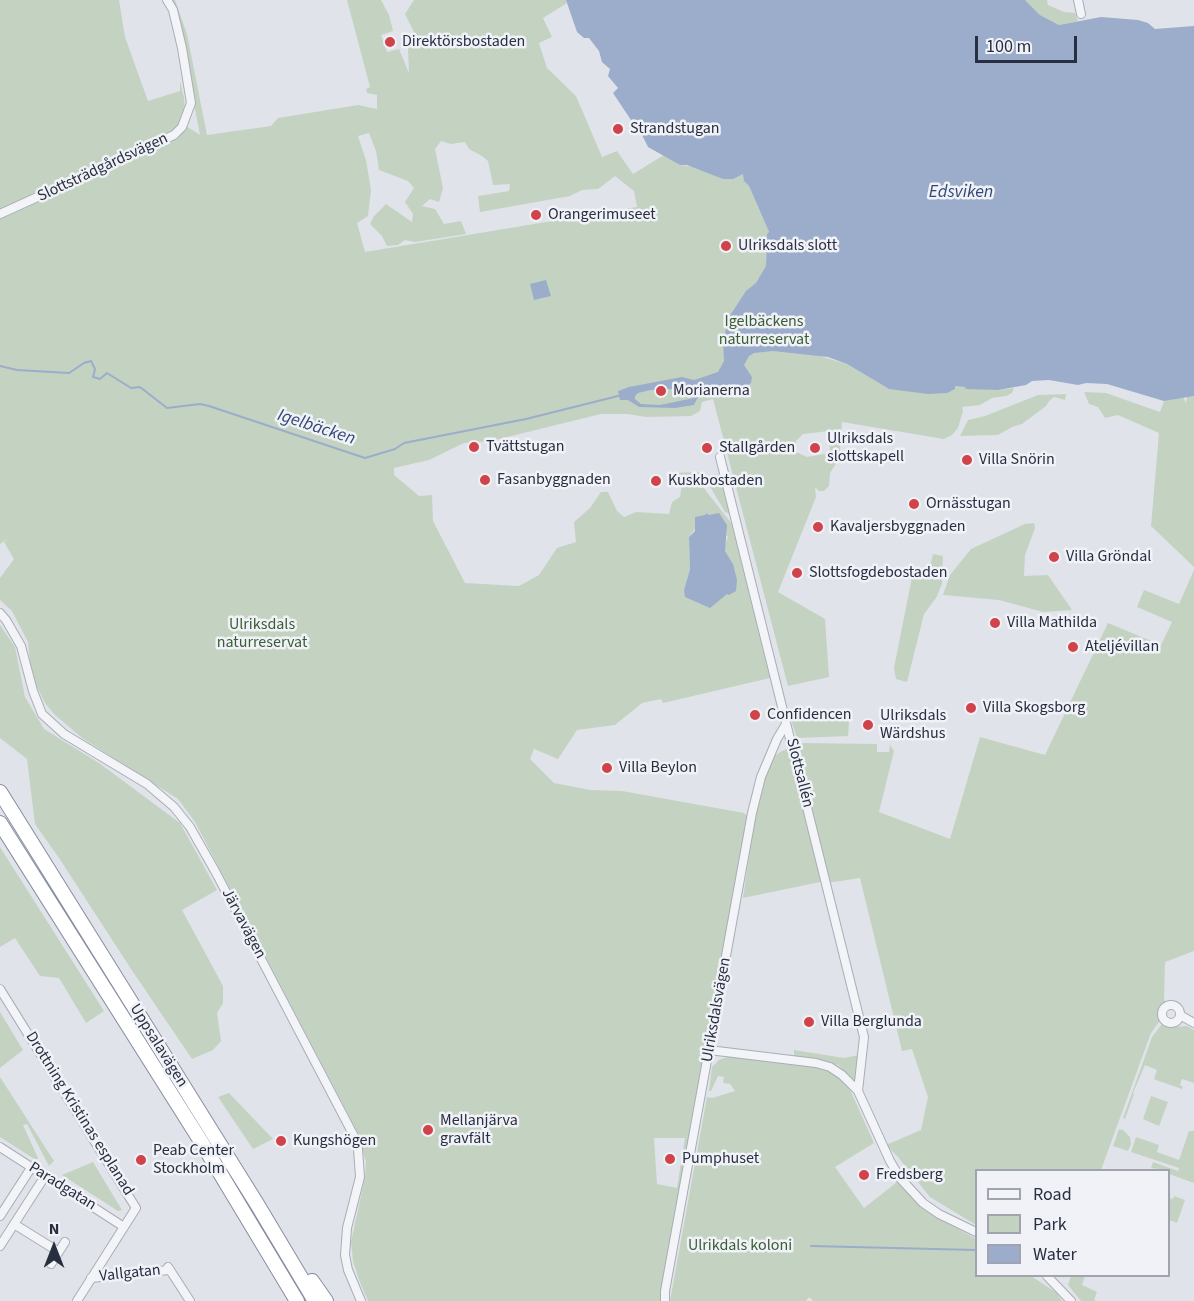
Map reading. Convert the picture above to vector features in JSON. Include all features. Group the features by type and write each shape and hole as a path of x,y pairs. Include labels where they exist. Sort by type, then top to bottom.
{"highway":[{"name":"Uppsalavägen","path":"0,792 315,1301"},
{"name":"Uppsalavägen","path":"0,823 202,1143 297,1301"},
{"path":"257,1204 326,1301"}],"street":[{"name":"Slottsträdgårdsvägen","path":"0,214 174,135 182,127 191,103 173,10 166,0"},
{"path":"1078,0 1081,14"},
{"name":"Slottsallén","path":"720,457 739,526 864,1037 858,1091"},
{"name":"Järvavägen","path":"0,613 21,646 33,691 42,714 64,734 147,784 174,807 190,826 215,871 358,1149 360,1177 347,1228 345,1255 348,1270 361,1301"},
{"name":"Ulriksdalsvägen","path":"665,1301 752,813 761,777 786,724"},
{"name":"Drottning Kristinas esplanad","path":"0,989 136,1208 77,1301"},
{"path":"1180,1015 1194,1023"},
{"path":"709,1050 816,1063 830,1067 842,1075 858,1091 900,1179 923,1203 939,1214 975,1232"},
{"name":"Paradgatan","path":"0,1147 124,1227"},
{"path":"0,1216 31,1167"},
{"path":"0,1246 45,1176"},
{"path":"14,1224 59,1252"},
{"path":"51,1264 65,1242"},
{"name":"Vallgatan","path":"91,1278 169,1268 190,1301"},
{"path":"1049,1277 1071,1301"}],"green space":[{"path":"0,0 119,0 125,37 148,101 180,91 180,81 186,126 200,135 172,0 175,0 187,34 207,135 271,126 278,118 358,105 377,109 377,95 367,93 366,89 370,87 347,0 381,0 389,15 393,31 381,35 387,52 399,49 409,73 408,49 412,41 415,45 419,42 405,14 414,0 566,0 567,3 543,18 552,37 539,43 547,68 576,96 602,157 617,151 633,174 664,155 680,165 744,173 744,181 749,186 769,232 767,234 766,266 823,357 847,364 889,389 908,390 955,386 998,390 1014,388 1012,393 1006,396 992,398 980,405 962,407 958,428 944,439 842,422 840,449 837,462 830,473 829,486 824,491 819,491 815,487 816,497 778,592 825,619 829,677 788,686 713,399 702,402 700,411 691,416 646,417 601,414 491,441 464,443 429,460 394,468 394,475 419,496 432,495 433,521 465,583 519,586 539,575 557,548 576,542 574,522 590,508 601,492 608,492 617,511 624,517 636,512 669,514 672,502 680,497 682,483 668,476 668,473 704,472 701,480 703,487 732,524 770,678 663,703 661,699 642,703 615,725 577,730 558,759 534,749 530,759 554,783 590,790 622,791 744,813 748,817 662,1301 368,1301 353,1261 351,1242 366,1162 356,1129 195,822 178,799 82,738 54,714 45,703 36,685 28,642 12,611 0,600 0,578 14,559 4,542 8,538 0,544","holes":["369,133 376,151 379,170 408,181 414,188 405,202 413,214 412,222 386,204 374,216 370,224 382,236 387,246 398,245 405,240 415,242 466,234 461,221 444,224 435,209 422,206 430,199 439,202 443,188 435,149 441,141 451,144 465,142 469,149 488,161 493,185 510,184 509,191 478,196 480,212 570,196 582,190 598,189 615,176 634,191 637,207 365,252 357,223 368,216 371,190 366,160 358,136","829,431 830,453 807,457 794,451 796,441 803,434","706,513 728,537 725,551 733,564 684,590 690,569 689,537","654,1138 685,1138 677,1188 657,1184"]},
{"path":"1025,0 1047,0 1048,5 1064,12 1075,13 1078,21 1059,25 1040,15"},
{"path":"1084,392 1106,393 1160,412 1164,401 1183,397 1186,403 1187,397 1194,396 1194,567 1151,526 1159,433 1118,415 1105,418 1098,407 1089,404"},
{"path":"1066,394 1065,400 1054,397 1022,424 998,435 960,436 968,420 985,416 1038,395"},
{"path":"711,475 720,476 723,482 730,514 725,512 709,485"},
{"path":"1034,523 1035,528 1025,555 1024,576 1048,575 1072,610 1043,612 999,600 943,595 950,575 971,549 1025,524"},
{"path":"933,554 943,556 942,584 936,598 924,614 907,682 896,679 894,668 914,567 929,571"},
{"path":"1194,570 1194,951 1165,962 1164,1000 1166,1002 1160,1007 1159,1022 1151,1033 1101,1169 975,1169 975,1224 930,1197 886,1145 921,1130 928,1097 912,1049 902,1051 860,878 820,882 743,898 755,815 764,778 773,757 804,743 877,744 877,752 889,752 890,745 894,751 879,812 950,839 980,737 1045,755 1108,623 1161,645 1172,622 1137,607 1144,590 1179,604"},
{"path":"0,625 15,647 25,697 44,729 99,763 180,823 217,890 182,910 223,986 223,1003 217,1013 221,1041 213,1050 192,1059 35,824 27,759 0,738"},
{"path":"831,709 849,720 848,736 797,738 790,717"},
{"path":"0,847 104,1011 86,1023 59,978 40,976 15,938 0,947"},
{"path":"0,1012 23,1050 0,1068"},
{"path":"1162,1024 1172,1027 1187,1026 1194,1030 1194,1083 1182,1079 1180,1085 1182,1089 1156,1080 1154,1079 1157,1070 1145,1065 1125,1119 1123,1118 1152,1037"},
{"path":"794,1050 844,1058 859,1055 855,1082 838,1065 794,1056"},
{"name":"Ulrikdals koloni","path":"742,1056 819,1067 842,1077 874,1143 835,1167 864,1208 897,1182 928,1212 975,1238 975,1277 1033,1277 1057,1293 1062,1301 813,1301 809,1297 806,1301 670,1301 707,1097 712,1098 735,1091 730,1084 723,1083 724,1077 718,1076 709,1091 712,1067 719,1060"},
{"path":"0,1077 54,1161 49,1166 27,1124 23,1125 38,1158 36,1160 0,1137"},
{"path":"229,1093 273,1139 253,1149 218,1097"},
{"path":"1151,1096 1168,1102 1159,1126 1143,1119"},
{"path":"1119,1129 1130,1137 1131,1144 1128,1151 1113,1146"},
{"path":"1189,1131 1194,1131 1194,1183 1170,1174 1170,1169 1151,1168 1153,1162 1178,1171 1179,1168 1131,1152 1136,1137 1159,1145 1157,1152 1179,1160"},
{"path":"93,1162 122,1210 118,1211 62,1175"},
{"path":"1174,1196 1185,1200 1177,1223 1170,1220 1170,1198 1173,1199"},
{"path":"1071,1277 1085,1277 1082,1285 1097,1292 1094,1300 1097,1301 1081,1301 1068,1285"}],"water":[{"name":"Edsviken","path":"566,0 1025,0 1040,15 1059,25 1101,17 1138,20 1148,23 1155,29 1194,26 1194,396 1164,401 1107,384 1078,385 1049,380 1032,381 1026,385 998,390 966,389 955,386 955,389 947,393 928,394 889,389 847,364 828,357 773,351 754,353 749,356 744,365 752,377 751,383 745,387 714,385 697,388 698,397 694,405 675,408 639,407 628,400 620,400 618,391 629,387 682,377 694,380 718,372 724,361 723,341 729,317 746,291 756,283 766,266 767,234 769,232 749,186 744,181 743,174 733,179 723,179 687,165 680,165 648,147 634,119 631,120 613,93 618,88 608,76 610,69 602,62 599,51 589,38 584,38 577,32","holes":["673,389 694,398 660,405 641,404 635,399 638,393 650,390"]},
{"path":"546,280 551,296 534,300 530,284"},
{"path":"706,513 709,515 719,513 727,525 725,551 733,564 737,580 736,591 727,594 710,608 685,597 684,590 690,569 689,537 695,531 695,517"}],"waterway":[{"name":"Igelbäcken","path":"0,366 17,370 69,373 91,361 95,369 93,377 100,379 107,373 131,388 140,387 167,408 200,404 209,406 365,458 395,449 404,443 526,419 622,395"},
{"path":"811,1246 975,1250"}],"place":[{"name":"Direktörsbostaden","path":"390,42"},
{"name":"Strandstugan","path":"618,129"},
{"name":"Orangerimuseet","path":"536,215"},
{"name":"Ulriksdals slott","path":"726,246"},
{"name":"Morianerna","path":"661,391"},
{"name":"Tvättstugan","path":"474,447"},
{"name":"Stallgården","path":"707,448"},
{"name":"Ulriksdals slottskapell","path":"815,448"},
{"name":"Villa Snörin","path":"967,460"},
{"name":"Fasanbyggnaden","path":"485,480"},
{"name":"Kuskbostaden","path":"656,481"},
{"name":"Ornässtugan","path":"914,504"},
{"name":"Kavaljersbyggnaden","path":"818,527"},
{"name":"Villa Gröndal","path":"1054,557"},
{"name":"Slottsfogdebostaden","path":"797,573"},
{"name":"Villa Mathilda","path":"995,623"},
{"name":"Ateljévillan","path":"1073,647"},
{"name":"Villa Skogsborg","path":"971,708"},
{"name":"Confidencen","path":"755,715"},
{"name":"Ulriksdals Wärdshus","path":"868,725"},
{"name":"Villa Beylon","path":"607,768"},
{"name":"Villa Berglunda","path":"809,1022"},
{"name":"Mellanjärva gravfält","path":"428,1130"},
{"name":"Kungshögen","path":"281,1141"},
{"name":"Pumphuset","path":"670,1159"},
{"name":"Peab Center Stockholm","path":"141,1160"},
{"name":"Fredsberg","path":"864,1175"}],"park label":[{"name":"Igelbäckens naturreservat","path":"764,331"},
{"name":"Ulriksdals naturreservat","path":"262,634"}]}
